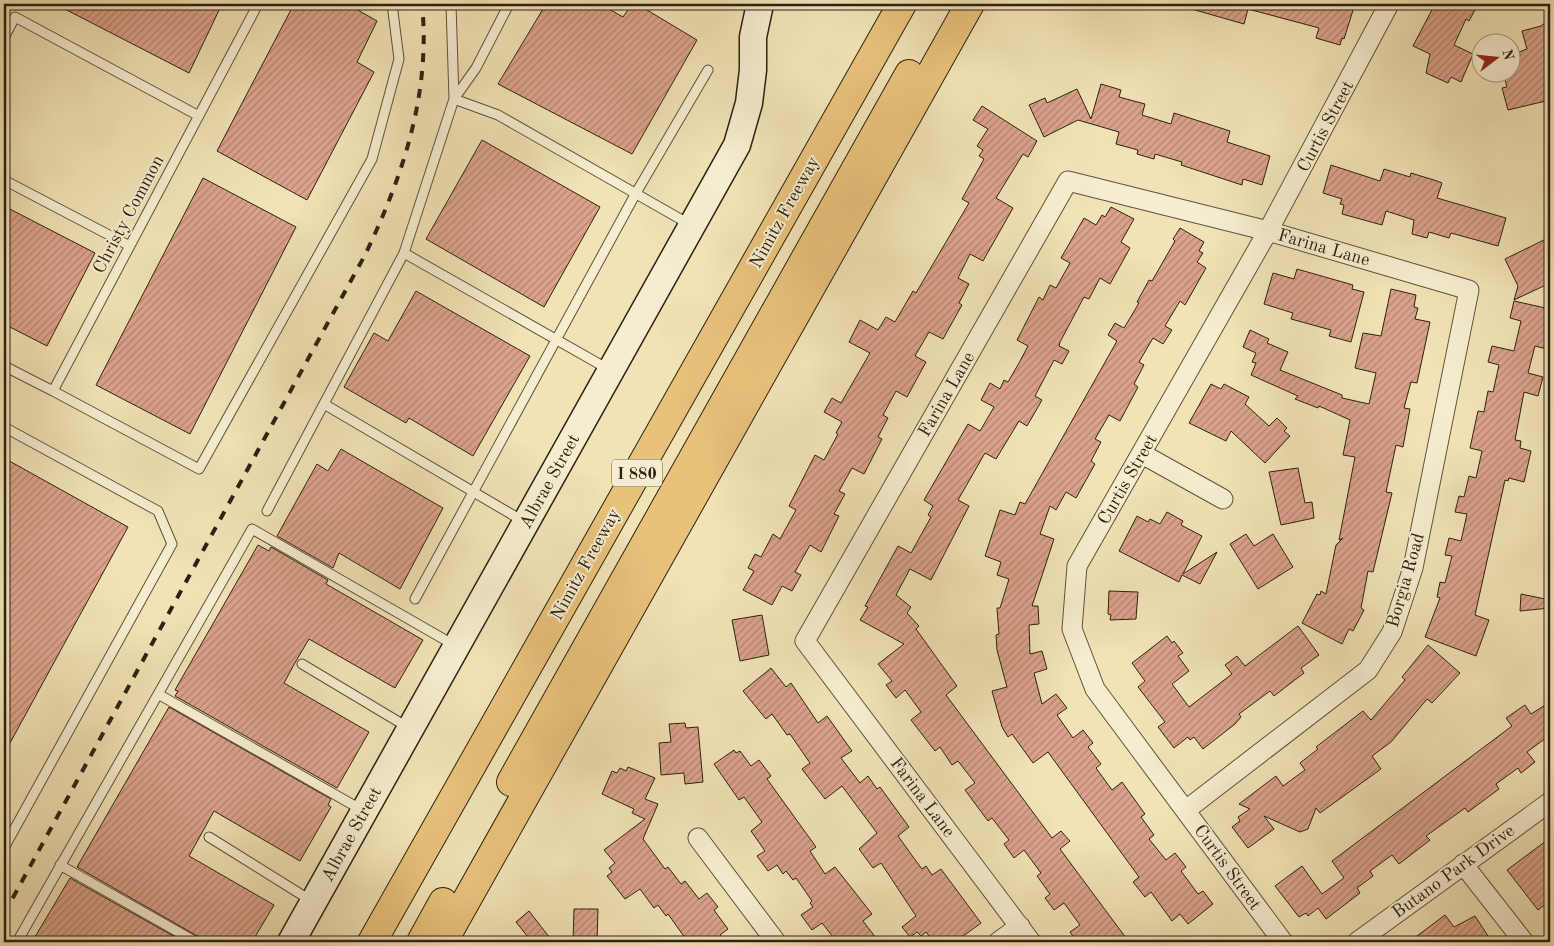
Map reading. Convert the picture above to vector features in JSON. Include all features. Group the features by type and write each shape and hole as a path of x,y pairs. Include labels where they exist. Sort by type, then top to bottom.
{"highway":[{"name":"Nimitz Freeway","path":"372,942 902,4"},
{"name":"I 880","path":"421,942 948,4"},
{"path":"443,942 970,4"}],"street":[{"name":"Albrae Street","path":"290,942 737,145 749,103 753,70 752,37 760,4"},
{"name":"Curtis Street","path":"1283,942 1095,689 1072,629 1076,566 1142,454 1268,231 1389,4"},
{"name":"Farina Lane","path":"1031,942 804,641 1068,181 1268,231 1469,290"},
{"name":"Borgia Road","path":"1186,810 1368,670 1392,632 1413,568 1469,290"},
{"path":"1142,454 1223,499"},
{"name":"Butano Park Drive","path":"1357,942 1550,802"},
{"path":"698,838 776,942"},
{"path":"1462,864 1524,942"},
{"path":"998,942 1020,926"}],"lane":[{"name":"Christy Common","path":"53,391 258,4"},
{"path":"4,366 199,469 372,159 399,59 392,4"},
{"path":"451,4 454,99"},
{"path":"267,511 404,253 454,99 476,68 509,4"},
{"path":"4,38 15,17 199,116"},
{"path":"415,599 636,193 708,70"},
{"path":"454,99 498,114 692,226"},
{"path":"4,180 130,246"},
{"path":"404,253 611,370"},
{"path":"324,404 526,522"},
{"path":"4,427 158,511 172,544 4,848"},
{"path":"17,942 252,529 457,646"},
{"path":"302,664 410,728"},
{"path":"158,694 364,811"},
{"path":"209,837 313,902"},
{"path":"60,865 196,942"}],"building":[{"path":"55,4 222,4 189,73"},
{"path":"294,4 347,4 377,21 357,62 374,72 307,200 217,151"},
{"path":"546,4 600,4 623,17 632,4 637,4 697,40 632,154 498,84"},
{"path":"1189,4 1355,4 1344,39 1342,38 1340,45 1316,38 1319,28 1248,9 1244,24 1188,8"},
{"path":"1435,4 1478,4 1469,21 1466,19 1454,45 1472,54 1461,82 1451,77 1448,83 1426,73 1430,54 1413,46"},
{"path":"1550,19 1550,100 1508,110 1502,88 1507,87 1506,82 1522,82 1522,51 1527,49 1522,31 1541,26"},
{"path":"1101,84 1121,90 1119,97 1145,104 1142,115 1171,124 1174,113 1230,131 1227,142 1270,156 1262,185 1243,179 1242,185 1181,165 1182,162 1155,154 1154,159 1137,154 1138,150 1116,144 1119,132 1078,120 1044,137 1029,105 1045,98 1047,103 1077,89 1091,119"},
{"path":"982,106 1037,141 1028,157 1023,154 996,198 1013,208 983,261 970,254 958,278 969,284 959,303 962,305 943,339 929,332 915,356 926,362 907,397 896,391 883,415 888,418 878,437 882,439 864,474 852,468 839,491 845,494 834,514 839,516 821,552 810,545 795,572 801,575 792,591 782,586 772,605 743,590 754,571 748,568 755,554 761,557 773,534 780,539 796,510 789,506 815,455 824,460 838,434 836,433 842,422 824,412 832,398 841,403 870,353 849,342 860,320 878,330 886,317 895,322 913,291 916,293 969,203 962,199 984,159 979,156 983,150 977,146 988,129 973,120"},
{"path":"482,140 600,207 544,307 426,239"},
{"path":"1331,165 1380,181 1384,169 1410,177 1411,173 1442,183 1437,198 1506,218 1498,246 1451,233 1449,238 1429,232 1427,238 1412,234 1414,220 1386,211 1382,225 1342,214 1344,205 1340,204 1342,199 1323,193"},
{"path":"203,178 296,227 190,434 96,385"},
{"path":"4,206 95,253 47,346 4,324"},
{"path":"1111,207 1134,219 1121,242 1130,248 1110,284 1100,278 1089,299 1084,297 1060,342 1059,346 1069,351 1062,364 1054,360 1035,396 1042,400 1027,426 1019,421 996,459 985,453 958,500 969,506 931,580 910,569 896,595 911,607 907,613 919,626 916,629 957,686 946,695 1052,838 1061,831 1070,841 1060,849 1129,942 1077,942 1070,932 1080,925 1064,903 1054,910 1045,898 1050,894 1037,876 1041,873 1024,850 1014,858 1004,844 1009,840 992,818 988,821 965,790 975,783 958,761 952,765 940,747 935,751 911,720 921,712 905,690 896,698 886,685 892,681 878,664 904,644 860,620 868,607 865,606 898,546 911,553 931,517 928,515 933,506 924,500 968,424 980,431 994,407 981,400 990,383 1000,389 1004,380 1008,382 1019,363 1028,346 1017,340 1039,297 1043,300 1050,285 1056,288 1070,263 1061,258 1084,218 1096,225 1102,215 1105,217"},
{"path":"1180,228 1204,242 1199,251 1203,253 1197,262 1206,268 1185,305 1180,301 1165,326 1172,330 1163,344 1153,338 1139,362 1144,365 1134,384 1138,387 1120,421 1109,415 1095,439 1101,442 1091,461 1095,464 1076,498 1066,492 1056,510 1050,506 1040,534 1054,539 1032,606 1038,606 1039,624 1029,625 1030,654 1042,651 1047,669 1034,673 1042,704 1056,694 1067,708 1057,715 1073,738 1083,730 1093,743 1088,747 1101,764 1096,768 1112,790 1122,782 1145,814 1141,817 1154,835 1149,839 1166,860 1175,853 1186,867 1181,871 1198,894 1203,891 1213,904 1188,924 1180,914 1172,921 1151,892 1145,897 1133,882 1139,877 1048,752 1033,763 1012,734 1008,737 1002,727 992,691 1007,687 997,650 996,635 999,634 997,608 1000,608 1009,579 997,575 1001,562 985,556 1000,510 1015,515 1020,502 1025,504 1117,341 1108,335 1115,323 1124,328 1139,303 1137,302 1149,280 1152,281 1175,241 1173,239"},
{"path":"1550,237 1550,283 1514,300 1518,286 1505,259"},
{"path":"1297,269 1353,285 1352,289 1364,292 1351,342 1329,336 1331,330 1291,319 1293,313 1264,304 1273,273 1294,279"},
{"path":"1391,289 1416,295 1414,307 1418,308 1415,319 1430,322 1417,383 1411,382 1404,408 1410,409 1403,447 1396,445 1386,492 1392,493 1373,572 1368,571 1361,608 1364,610 1353,631 1349,629 1342,644 1302,623 1317,594 1320,595 1321,591 1326,594 1336,545 1343,538 1339,540 1355,457 1343,455 1350,420 1319,406 1318,408 1295,399 1298,396 1251,375 1256,363 1252,362 1256,353 1243,347 1250,330 1269,339 1267,343 1288,352 1280,370 1342,395 1342,398 1369,404 1376,373 1355,368 1363,333 1381,336"},
{"path":"416,291 530,356 473,456 409,418 406,423 344,387 374,333 388,341"},
{"path":"1514,301 1550,309 1550,336 1547,349 1535,346 1528,373 1543,377 1538,396 1524,392 1515,440 1521,441 1520,448 1531,451 1524,482 1509,478 1508,481 1505,480 1475,615 1489,620 1476,656 1425,637 1440,598 1437,597 1440,582 1445,583 1452,556 1445,555 1449,538 1461,541 1467,514 1455,512 1459,496 1464,497 1469,476 1476,478 1482,451 1470,448 1478,411 1484,412 1488,391 1493,392 1499,365 1488,362 1492,346 1514,351 1521,321 1510,318"},
{"path":"1211,384 1221,389 1224,384 1249,397 1245,404 1269,426 1277,418 1287,428 1284,431 1290,436 1265,463 1231,431 1226,441 1189,423"},
{"path":"341,449 443,508 400,589 339,553 333,568 277,536 317,464 328,471"},
{"path":"4,458 128,527 4,754"},
{"path":"1298,468 1305,503 1312,502 1314,518 1281,525 1269,472"},
{"path":"1167,512 1183,521 1181,525 1202,536 1183,574 1217,552 1200,584 1182,575 1179,582 1119,551 1137,516 1148,522 1150,519 1160,524"},
{"path":"1246,534 1254,546 1273,534 1293,567 1258,589 1230,544"},
{"path":"258,545 269,551 271,547 328,580 326,584 423,640 395,688 309,639 296,661 284,683 369,732 337,788 175,696 178,691 175,690"},
{"path":"1109,591 1138,592 1136,619 1110,620 1111,615 1108,614"},
{"path":"1521,594 1550,600 1550,608 1520,611"},
{"path":"762,615 769,655 740,661 732,620"},
{"path":"1298,626 1319,655 1301,668 1304,673 1274,696 1270,691 1239,714 1241,717 1235,724 1203,749 1194,737 1190,740 1188,737 1174,748 1158,727 1165,722 1138,687 1145,681 1132,663 1167,636 1172,643 1174,641 1183,653 1178,656 1189,671 1172,684 1189,707 1232,674 1225,665 1237,656 1245,666"},
{"path":"1428,645 1460,673 1432,703 1427,699 1391,742 1372,756 1381,769 1320,813 1316,808 1308,829 1300,832 1264,816 1274,829 1248,848 1232,827 1240,821 1238,817 1250,809 1239,804 1276,776 1283,786 1305,770 1300,763 1318,749 1316,747 1363,711 1371,720 1405,680 1402,677"},
{"path":"771,668 786,687 791,683 818,723 827,716 852,751 841,758 860,783 868,776 877,789 880,787 909,827 898,836 916,861 922,869 926,866 932,875 941,869 981,923 955,942 934,942 926,932 921,936 917,932 910,937 902,927 916,916 881,863 873,868 859,849 877,833 842,786 825,799 802,769 810,763 790,734 787,735 772,714 766,719 743,691"},
{"path":"1550,702 1550,735 1527,752 1535,762 1521,773 1518,768 1496,784 1499,789 1468,812 1465,808 1426,836 1430,840 1399,864 1392,855 1370,871 1373,876 1357,888 1360,893 1326,919 1318,908 1308,916 1306,913 1299,917 1275,886 1302,866 1322,894 1344,878 1332,861 1512,726 1506,718 1525,705 1531,714"},
{"path":"169,707 331,799 328,805 331,807 300,861 214,811 189,856 274,905 252,942 202,942 199,937 77,867"},
{"path":"685,723 686,728 698,727 703,782 685,784 684,773 661,775 659,743 671,742 669,724"},
{"path":"734,750 736,753 740,751 751,766 759,760 771,776 767,779 816,847 810,851 825,874 835,867 872,914 863,921 879,942 837,942 822,923 812,930 801,915 813,907 810,903 812,901 796,878 793,880 786,871 783,874 777,865 768,871 757,856 765,851 751,831 762,822 744,797 739,800 714,764"},
{"path":"628,767 655,778 645,799 658,804 643,839 665,869 668,867 681,884 685,881 699,899 707,893 718,907 714,910 728,929 720,935 725,942 688,942 668,914 666,916 658,905 654,908 640,889 625,899 607,876 612,872 609,868 615,863 604,850 645,819 632,813 634,809 602,794 612,771 617,773 620,768 626,771"},
{"path":"1550,838 1550,901 1538,910 1507,870"},
{"path":"70,878 184,942 32,942"},
{"path":"574,909 598,909 597,942 573,942"},
{"path":"529,911 553,942 532,942 516,922"},
{"path":"1445,915 1454,927 1475,916 1492,942 1409,942"}],"railway":[{"path":"4,914 365,255 379,225 402,164 418,102 424,37 422,4"}]}
